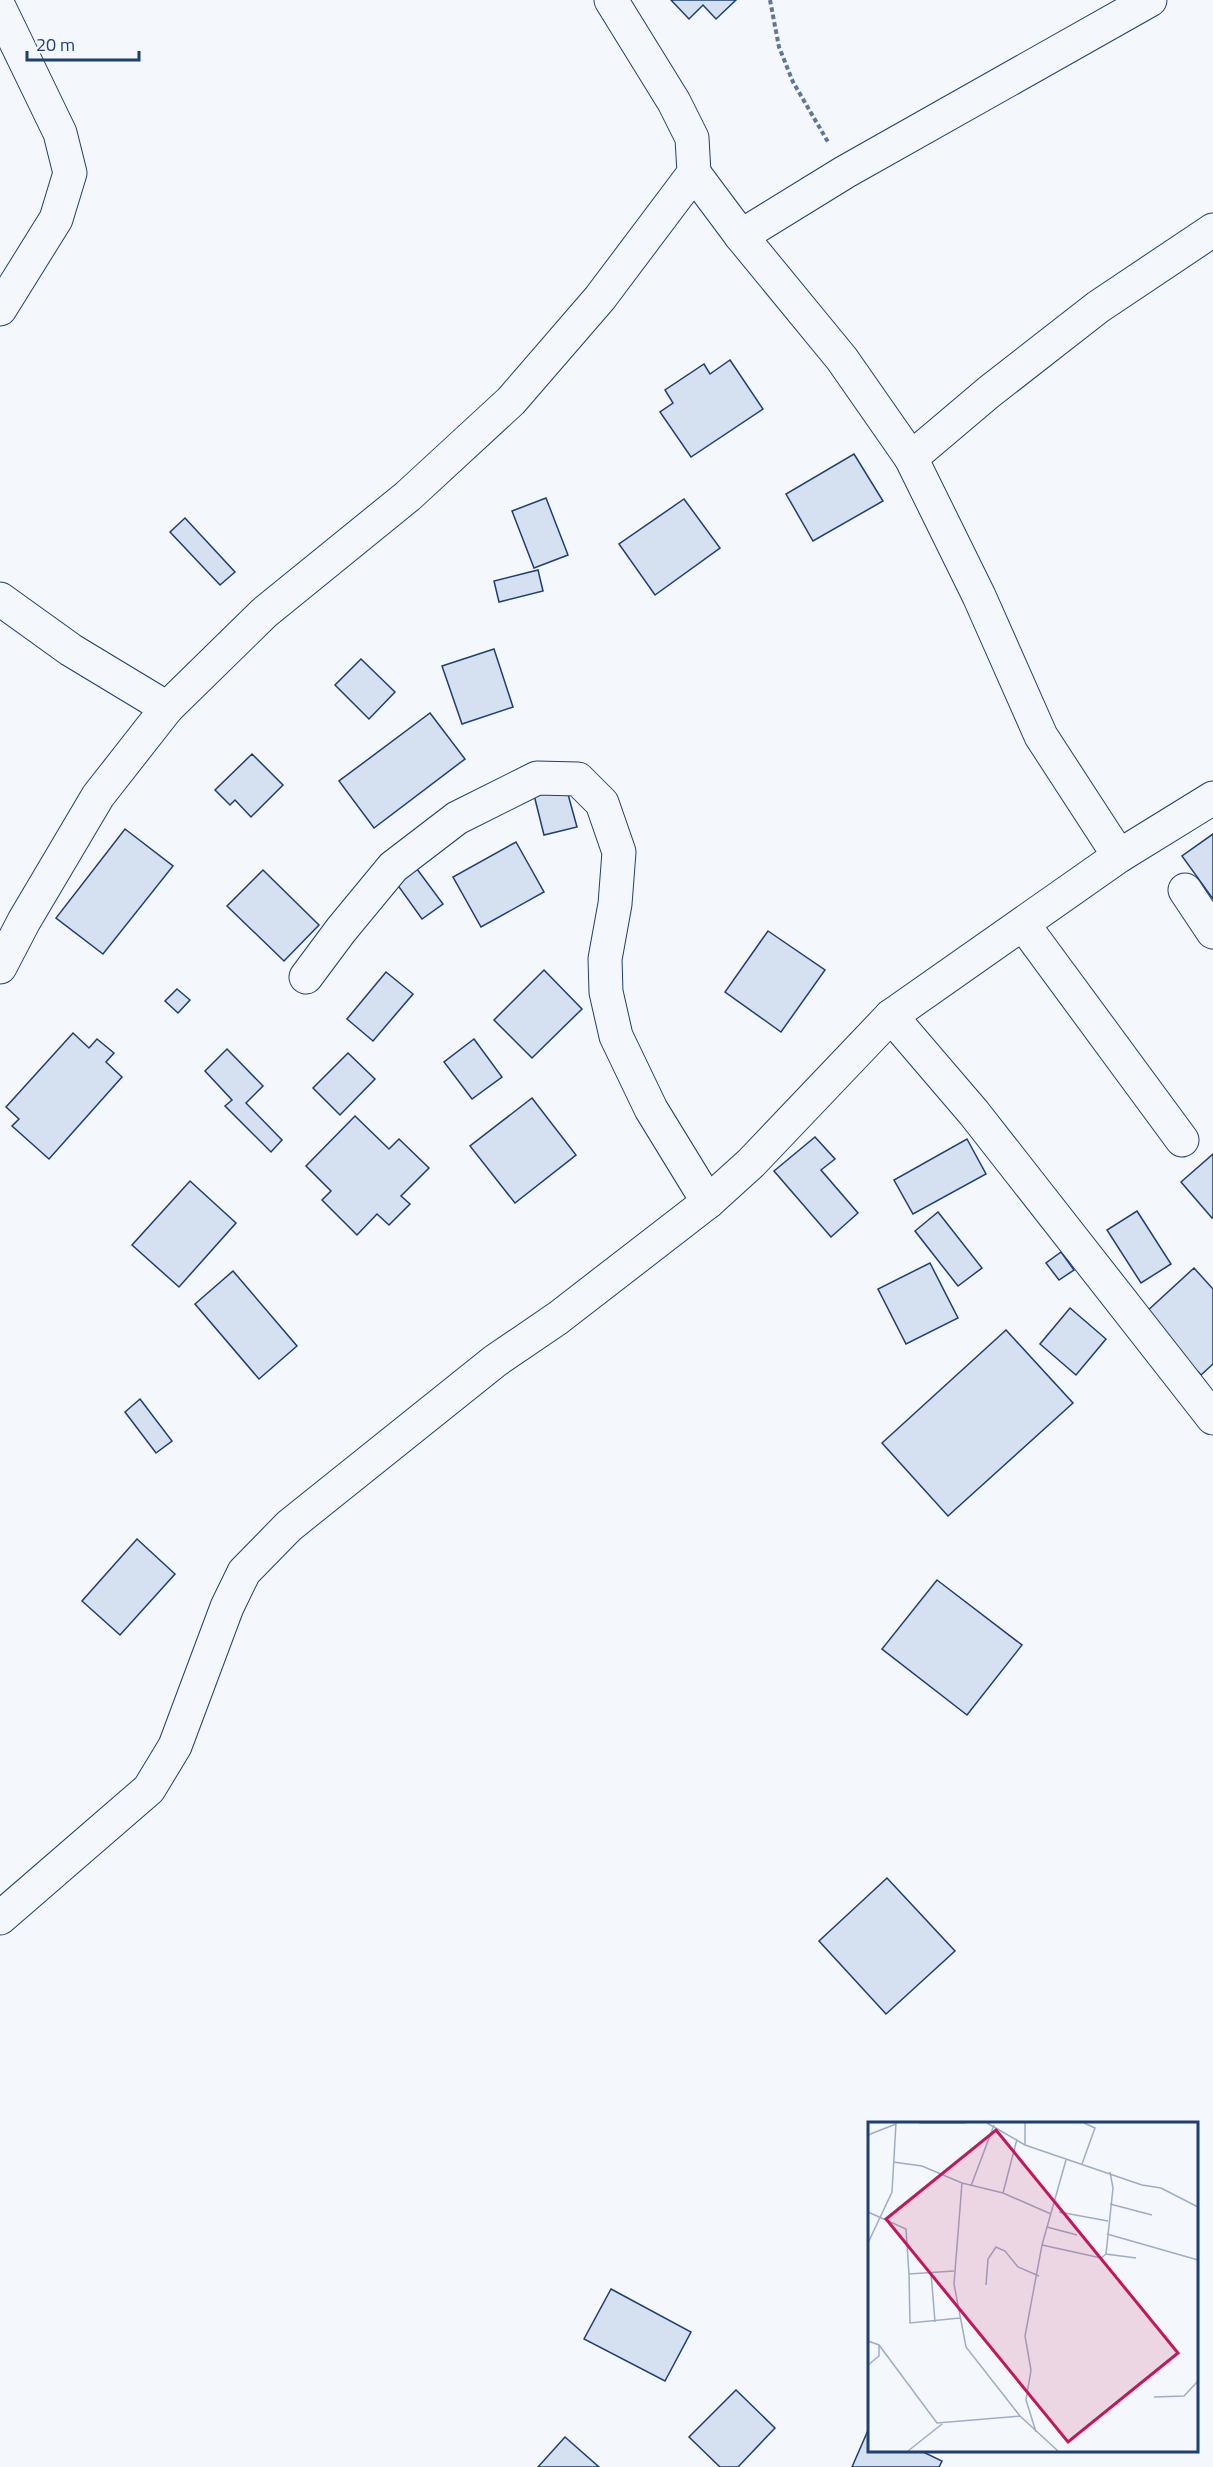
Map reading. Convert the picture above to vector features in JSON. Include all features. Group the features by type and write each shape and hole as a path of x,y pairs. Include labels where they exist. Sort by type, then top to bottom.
{"street":[{"path":"611,0 674,102 692,138 694,172 741,236 842,359 911,458 979,596 1041,736 1119,856"},
{"path":"741,236 844,172 1150,0"},
{"path":"0,9 60,133 70,173 56,219 0,309"},
{"path":"0,967 24,921 98,796 167,708 264,613 408,496 511,401 600,298 694,172"},
{"path":"911,458 1098,307 1213,230"},
{"path":"0,600 113,678 167,708"},
{"path":"306,977 393,867 457,818 537,778 578,779 602,803 619,852 615,904 605,959 606,992 616,1036 651,1109 708,1202"},
{"path":"0,1918 148,1790 175,1746 227,1607 244,1572 289,1526 495,1361 558,1318 708,1202 750,1163 891,1016 1119,856 1213,798"},
{"path":"1185,890 1213,932"},
{"path":"1023,924 1182,1140"},
{"path":"891,1016 974,1113 1213,1418"}],"path":[{"path":"770,0 779,46 793,82 844,172"}],"building":[{"path":"671,0 736,0 716,19 703,5 689,19"},
{"path":"730,360 763,409 691,457 660,412 673,403 665,390 704,364 710,374"},
{"path":"854,454 883,501 813,541 786,494"},
{"path":"546,498 568,555 534,568 512,511"},
{"path":"684,499 720,548 655,595 619,544"},
{"path":"185,518 235,572 220,585 170,532"},
{"path":"538,570 543,591 499,602 494,581"},
{"path":"494,649 513,707 462,724 442,666"},
{"path":"361,659 395,692 369,719 335,685"},
{"path":"430,713 465,759 374,828 339,781"},
{"path":"252,754 283,785 251,817 235,800 230,805 215,790"},
{"path":"566,787 577,827 544,835 534,795"},
{"path":"125,829 173,866 103,954 56,918"},
{"path":"1213,834 1213,899 1182,856"},
{"path":"516,842 544,892 481,927 453,877"},
{"path":"414,865 443,904 422,919 394,880"},
{"path":"263,870 319,925 284,961 227,906"},
{"path":"768,931 825,970 781,1032 725,992"},
{"path":"544,970 582,1009 532,1058 494,1020"},
{"path":"386,972 413,994 373,1041 347,1019"},
{"path":"177,989 190,1000 178,1013 165,1001"},
{"path":"73,1033 89,1048 97,1039 114,1053 106,1062 122,1077 49,1159 12,1126 19,1119 6,1107"},
{"path":"474,1039 502,1077 472,1099 444,1062"},
{"path":"227,1049 263,1086 246,1103 282,1140 271,1152 225,1106 232,1100 205,1071"},
{"path":"348,1053 375,1079 340,1115 313,1088"},
{"path":"532,1098 576,1155 515,1203 470,1146"},
{"path":"355,1116 389,1149 399,1139 429,1168 401,1196 410,1204 389,1225 377,1214 357,1235 322,1200 331,1191 306,1166"},
{"path":"815,1137 835,1159 821,1170 858,1213 831,1237 774,1171"},
{"path":"967,1139 986,1174 913,1214 894,1180"},
{"path":"1213,1154 1213,1218 1212,1218 1181,1182"},
{"path":"190,1181 236,1223 179,1287 132,1245"},
{"path":"1137,1211 1171,1264 1141,1283 1107,1230"},
{"path":"938,1212 982,1268 958,1286 915,1231"},
{"path":"1061,1252 1074,1270 1059,1280 1046,1263"},
{"path":"930,1263 958,1318 906,1344 878,1289"},
{"path":"1194,1268 1213,1289 1213,1364 1201,1375 1145,1313"},
{"path":"233,1271 297,1346 259,1379 195,1304"},
{"path":"1070,1308 1106,1339 1076,1375 1040,1344"},
{"path":"1006,1330 1073,1403 948,1516 882,1443"},
{"path":"140,1399 172,1441 156,1453 125,1412"},
{"path":"137,1539 175,1574 120,1635 82,1601"},
{"path":"937,1580 1022,1645 967,1715 882,1649"},
{"path":"887,1878 955,1951 886,2014 819,1941"},
{"path":"611,2289 691,2332 665,2381 584,2339"},
{"path":"736,2390 775,2428 738,2467 720,2467 689,2437"},
{"path":"868,2430 868,2452 923,2452 942,2461 939,2467 852,2467"},
{"path":"565,2437 599,2467 538,2467"}]}
